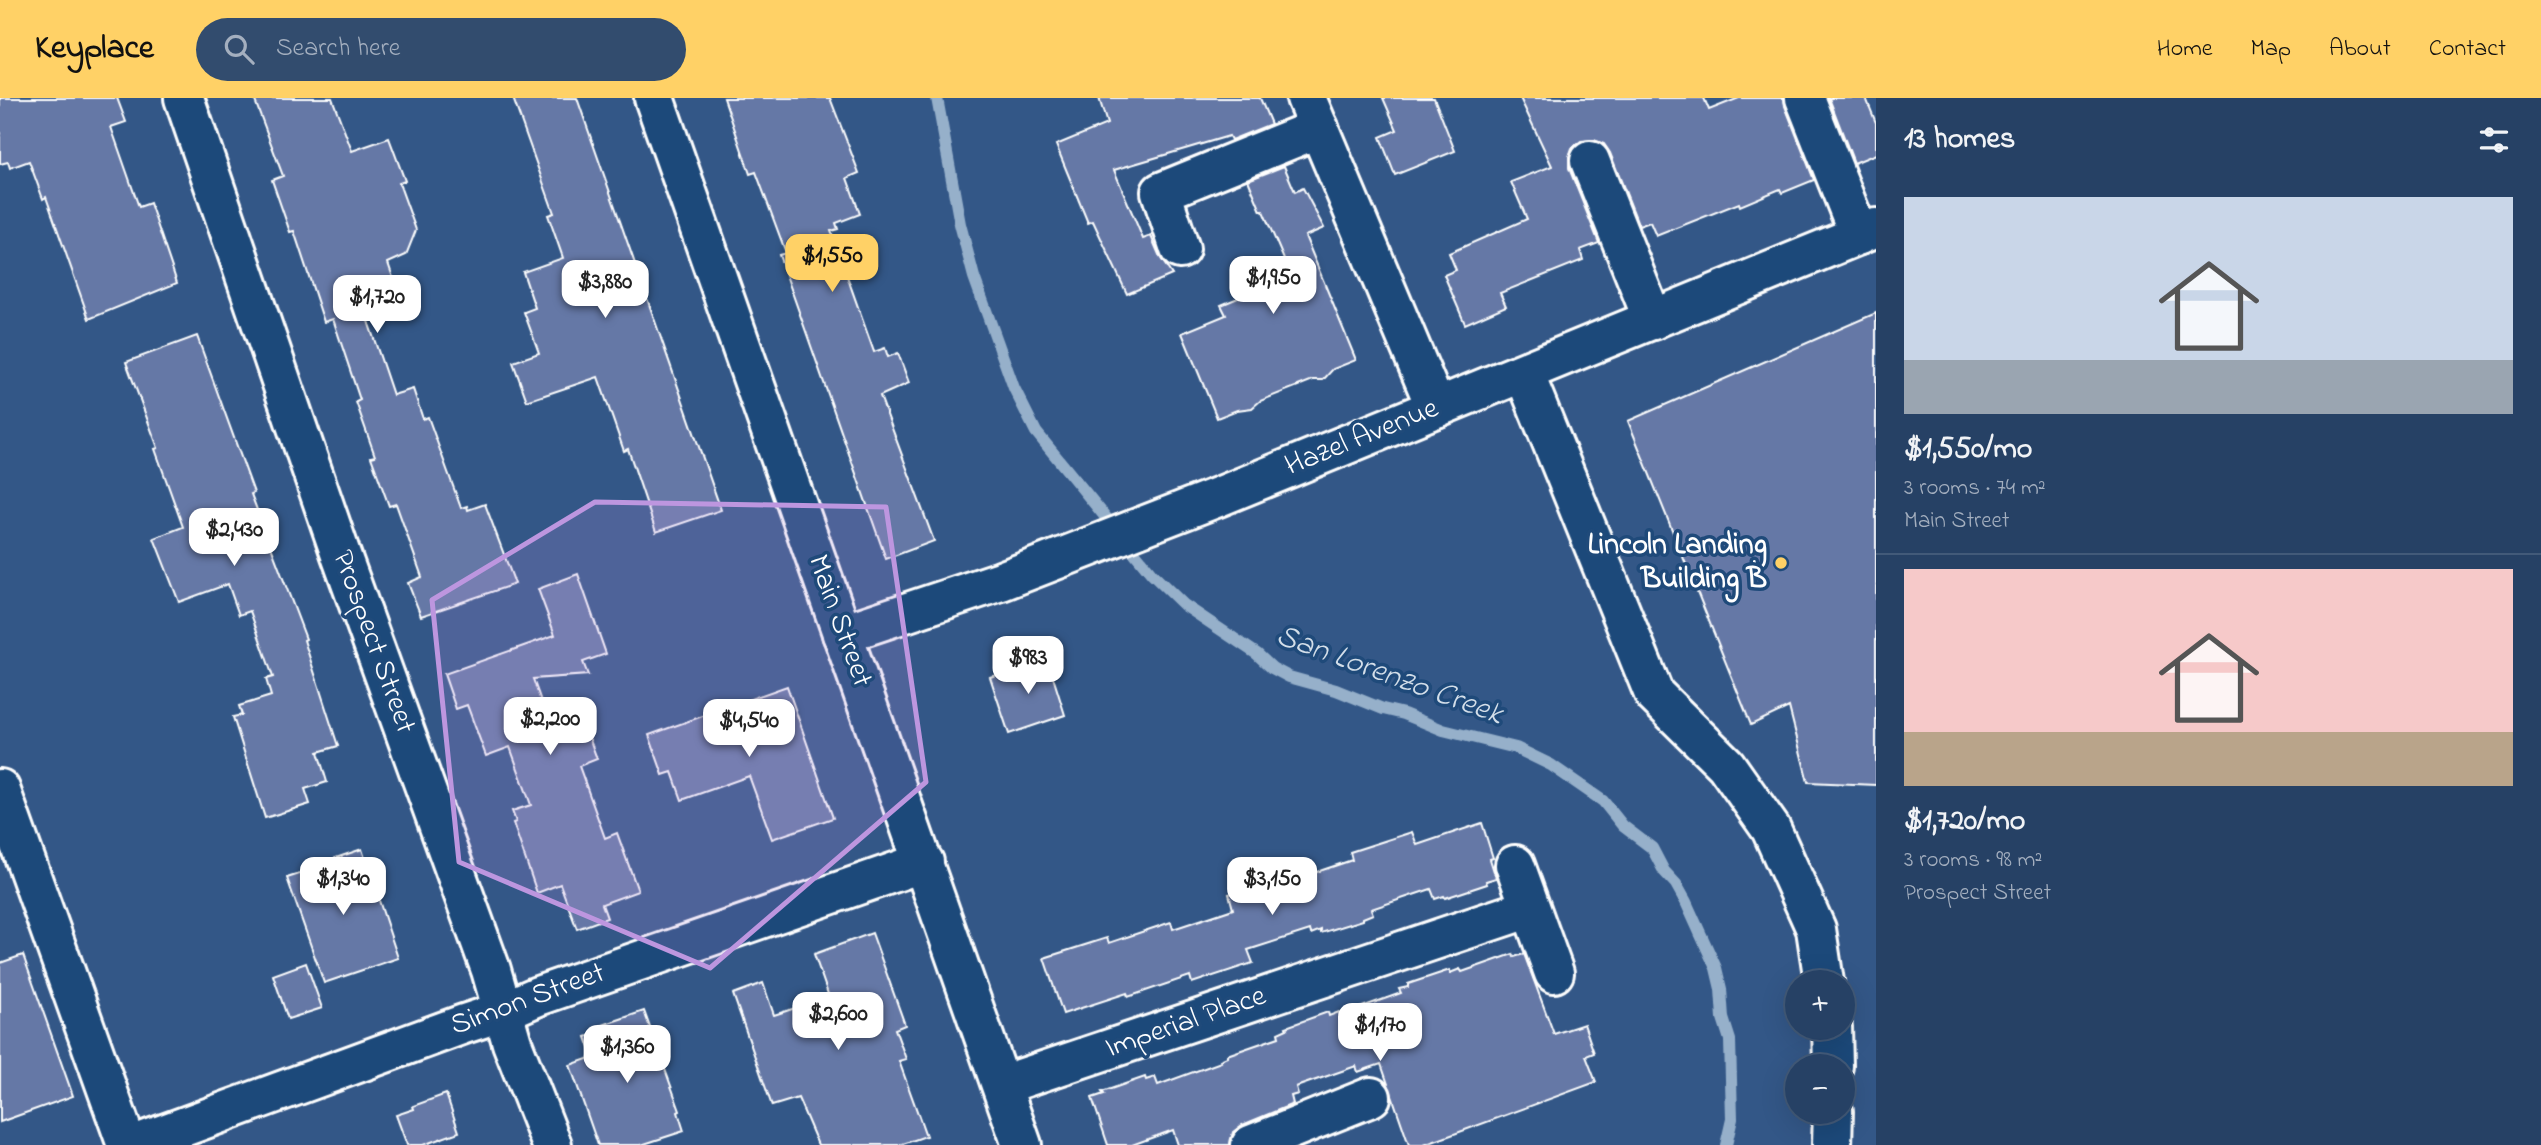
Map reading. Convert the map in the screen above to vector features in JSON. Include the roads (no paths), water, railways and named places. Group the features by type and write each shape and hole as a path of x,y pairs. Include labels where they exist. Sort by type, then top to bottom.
{"street":[{"name":"Prospect Street","path":"184,98 341,555 491,970 501,1012 552,1145"},
{"name":"Main Street","path":"654,98 1022,1145"},
{"path":"1805,98 1868,232"},
{"path":"1180,250 1161,192 1313,113 1436,408"},
{"path":"1590,161 1653,320"},
{"name":"Hazel Avenue","path":"842,634 1002,581 1218,498 1868,232"},
{"path":"1524,373 1654,694 1726,765 1771,830 1816,929 1822,970"},
{"path":"0,789 127,1145"},
{"name":"Simon Street","path":"134,1145 501,1012 538,996 924,862"},
{"path":"1515,865 1554,973"},
{"name":"Imperial Place","path":"1002,1085 1530,908"},
{"path":"1251,1145 1371,1097"},
{"path":"1832,1145 1833,1124"}],"waterway":[{"name":"San Lorenzo Creek","path":"937,98 960,224 974,277 1014,388 1036,432 1152,574 1184,605 1257,654 1272,668 1289,677 1336,690 1443,730 1516,748 1551,765 1603,801 1623,826 1652,848 1686,902 1716,968 1723,1018 1730,1040 1732,1119 1726,1145"}],"place":[{"name":"Lincoln Landing Building B","path":"1781,563"}]}
